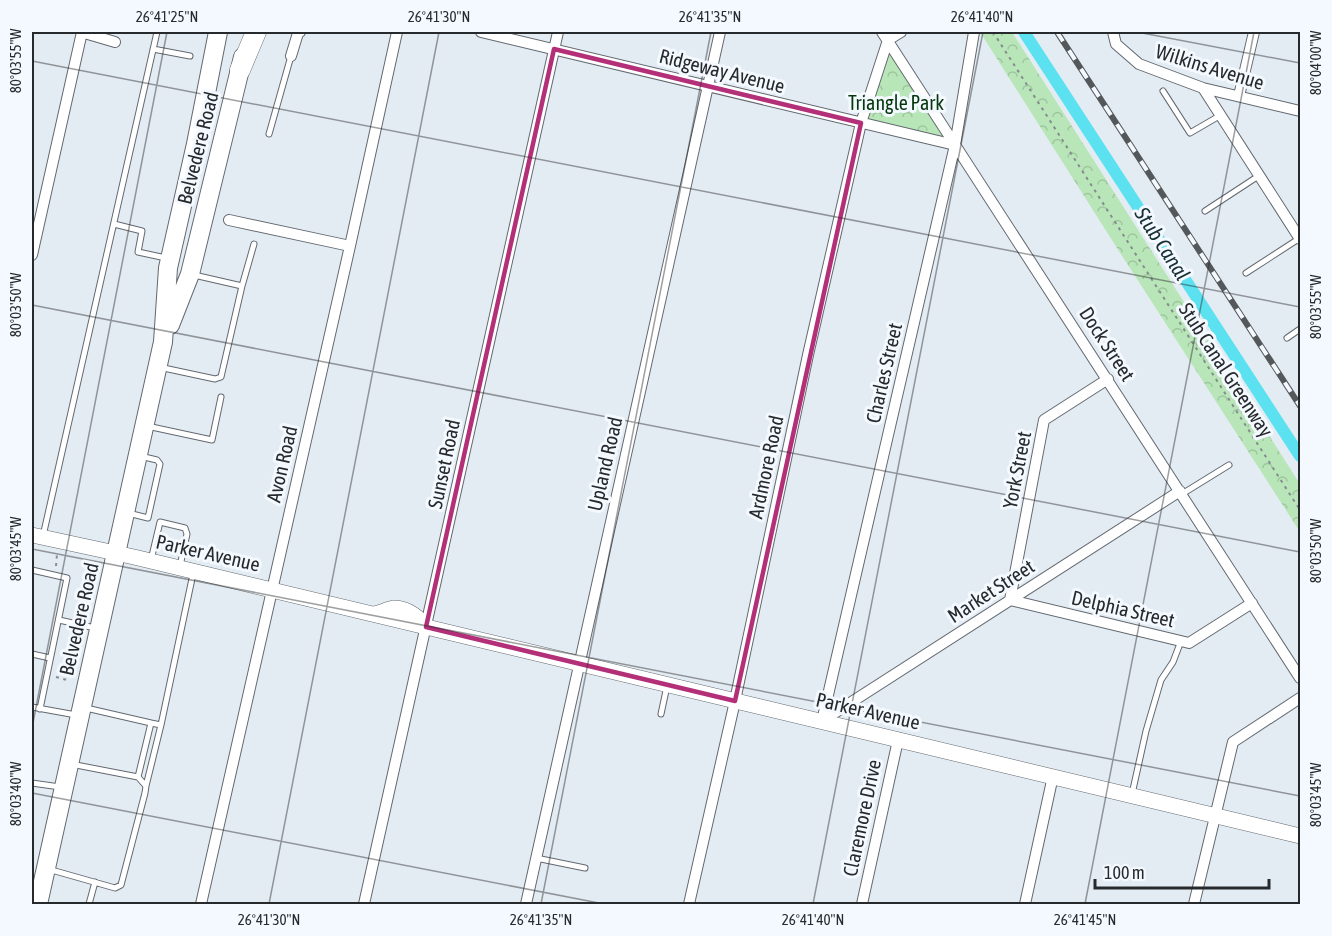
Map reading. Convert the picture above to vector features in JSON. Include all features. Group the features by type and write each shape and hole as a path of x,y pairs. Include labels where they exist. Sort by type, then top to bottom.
{"highway":[{"path":"240,70 256,32"}],"main road":[{"name":"Belvedere Road","path":"38,903 158,367 163,342 168,268 218,32"},
{"name":"Belvedere Road","path":"163,342 190,274 249,32"}],"street":[{"path":"32,255 81,32 115,42"},
{"path":"291,56 300,32"},
{"name":"Avon Road","path":"201,904 397,32"},
{"name":"Ridgeway Avenue","path":"481,32 955,145"},
{"name":"Sunset Road","path":"364,904 558,32"},
{"name":"Upland Road","path":"526,904 720,32"},
{"path":"885,36 901,32"},
{"name":"Charles Street","path":"822,722 955,145 974,32"},
{"name":"Wilkins Avenue","path":"1113,32 1116,44 1139,64 1203,88 1300,111"},
{"path":"1239,96 1254,32"},
{"name":"Ardmore Road","path":"689,904 861,123 885,36"},
{"name":"Dock Street","path":"885,36 1300,678"},
{"path":"1203,88 1300,238"},
{"path":"229,220 350,246"},
{"name":"York Street","path":"1010,600 1044,420 1108,379"},
{"name":"Market Street","path":"822,722 1181,493"},
{"name":"Parker Avenue","path":"37,536 374,615 394,608 417,615 426,627 1300,836"},
{"name":"Delphia Street","path":"1010,600 1189,643 1252,603"},
{"path":"1194,904 1233,742 1300,698"},
{"name":"Claremore Drive","path":"862,904 898,740"},
{"path":"1025,904 1053,776"}],"lane":[{"path":"37,536 114,224 157,32"},
{"path":"153,49 190,56"},
{"path":"269,134 291,56"},
{"path":"1163,91 1190,133 1221,115"},
{"path":"1204,211 1260,175"},
{"path":"114,224 142,231 138,252 170,260"},
{"path":"1246,273 1300,238"},
{"path":"158,367 214,379 221,377 254,244"},
{"path":"190,274 242,286"},
{"path":"1287,338 1300,329"},
{"path":"145,426 212,440 221,398"},
{"path":"138,456 157,460 160,464 148,518"},
{"name":"Market Street","path":"1181,493 1229,465"},
{"path":"46,868 115,888 121,885 160,724 186,570 187,530 126,513"},
{"path":"151,561 160,522"},
{"path":"32,570 67,578 40,709"},
{"path":"59,621 100,629"},
{"path":"1132,795 1146,731 1161,680 1173,662 1181,641"},
{"path":"32,654 50,658"},
{"path":"661,714 668,685"},
{"path":"32,707 160,724"},
{"path":"138,777 152,723"},
{"path":"70,763 138,777 146,786"},
{"path":"32,783 64,787"},
{"path":"536,858 585,868"},
{"path":"89,904 95,882"}],"path":[{"name":"Stub Canal Greenway","path":"993,32 1300,510"},
{"path":"56,568 57,554"},
{"path":"55,677 67,680"}],"highlighted area":[{"path":"554,49 861,123 735,701 426,627"}],"green space":[{"path":"980,32 1012,32 1300,484 1300,532 1117,248"},
{"name":"Triangle Park","path":"888,40 955,145 861,123"}],"waterway":[{"name":"Stub Canal","path":"1024,32 1300,456"}],"railway":[{"path":"1057,32 1300,406"}]}
